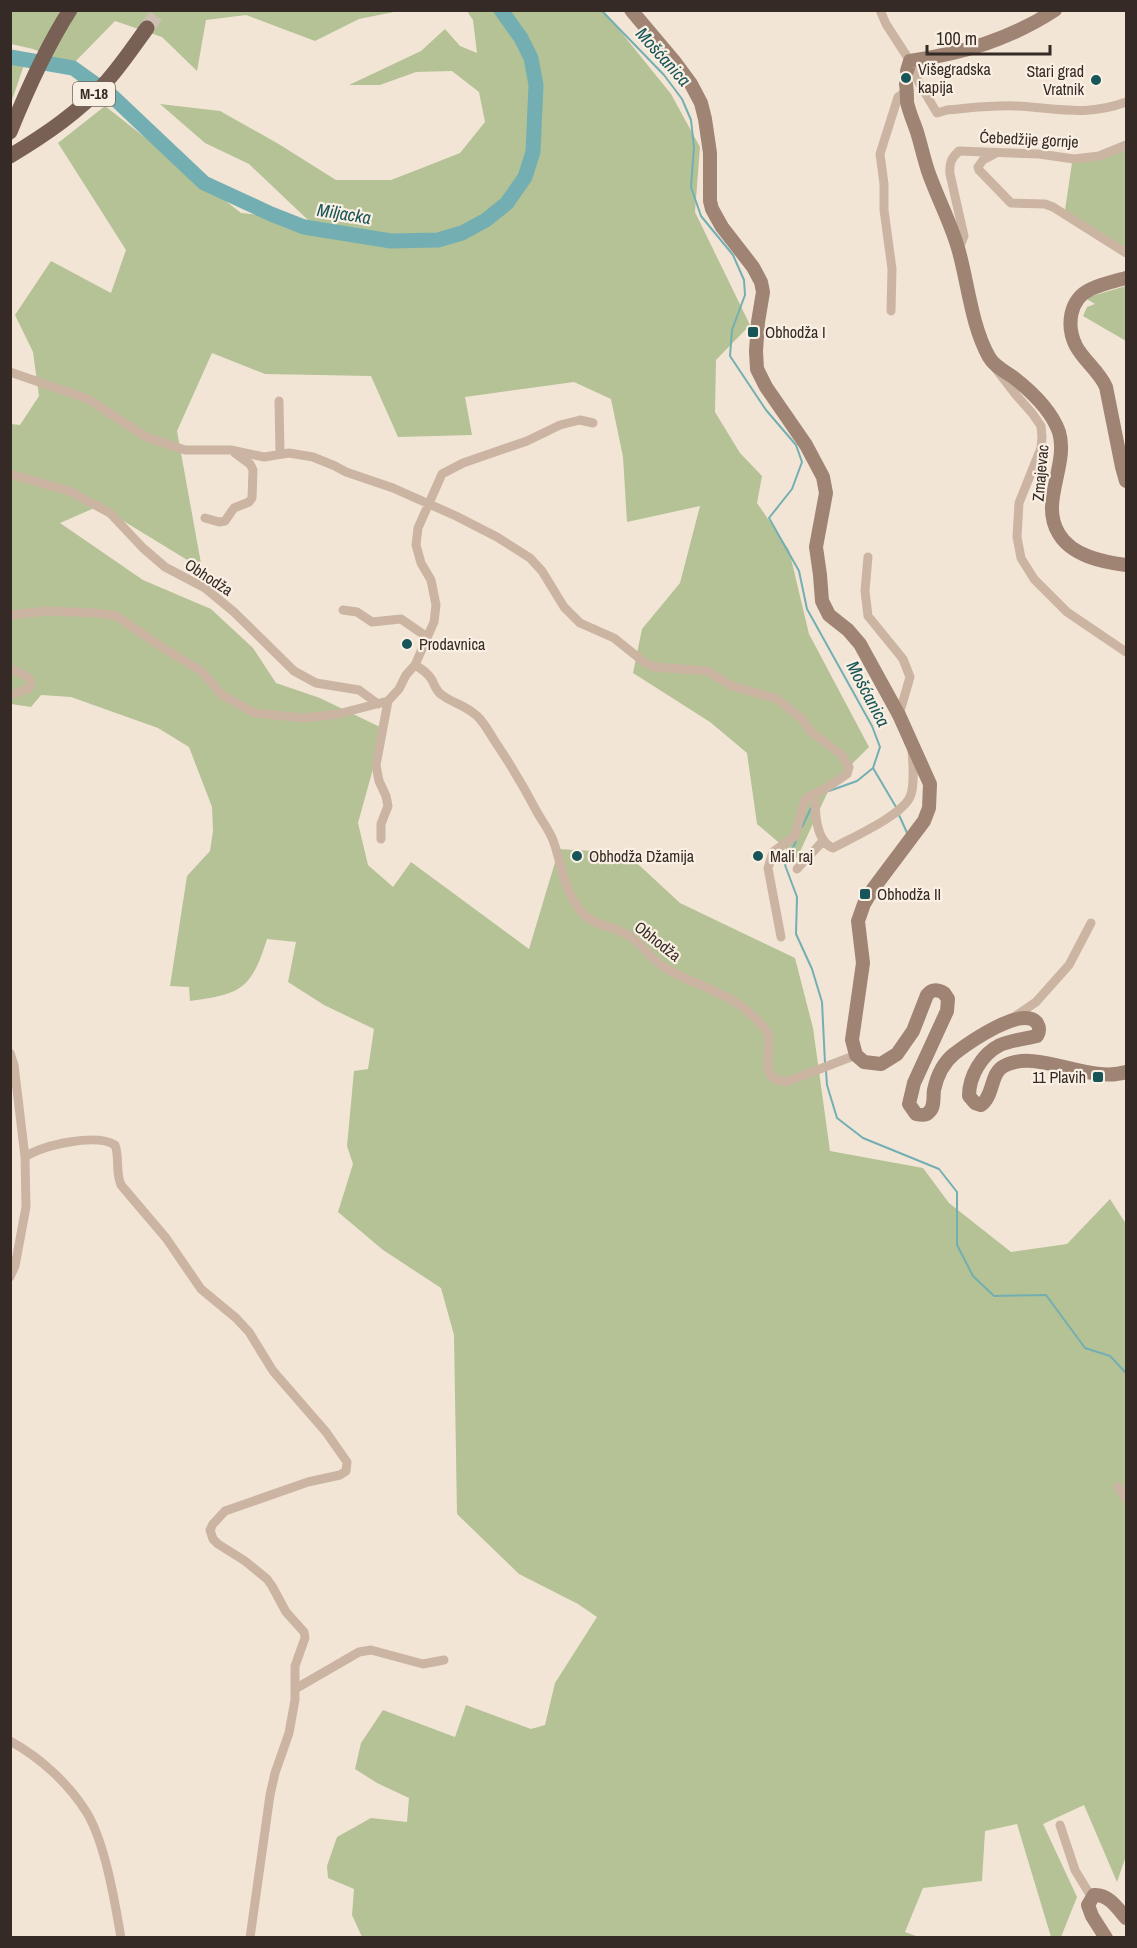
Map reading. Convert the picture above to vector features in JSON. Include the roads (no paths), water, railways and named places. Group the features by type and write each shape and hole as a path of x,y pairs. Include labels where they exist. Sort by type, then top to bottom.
{"main road":[{"path":"631,10 674,61 701,103 710,153 712,209 761,282 763,292 758,322 757,369 766,387 801,437 823,477 826,493 816,547 822,601 830,615 860,644 899,715 930,784 929,808 916,833 873,889 858,921 863,963 852,1040 856,1055 870,1064 885,1063 897,1054 913,1031 927,995 935,990 944,993 948,999 947,1011 914,1083 909,1104 916,1114 924,1115 932,1108 937,1080 943,1066 952,1056 973,1040 1008,1021 1028,1018 1034,1020 1040,1031 1037,1036 999,1045 984,1058 969,1088 969,1096 975,1103 981,1104 986,1101 1001,1067 1018,1062 1035,1062 1105,1075 1126,1072"},
{"path":"994,364 985,349 973,313 959,249 929,172 907,103 907,77 956,54 1000,39 1039,21 1055,10"},
{"path":"10,132 33,76 66,17"},
{"name":"M-18","path":"10,156 44,135 91,97 114,72 147,28"},
{"path":"1126,278 1090,289 1081,295 1075,303 1070,322 1076,346 1106,387 1126,482"},
{"name":"Zmajevac","path":"994,364 1035,397 1050,413 1059,432 1060,462 1053,495 1053,522 1058,533 1071,547 1086,556 1126,565"},
{"path":"1106,1938 1088,1905 1094,1895 1100,1894 1106,1897 1126,1918"}],"street":[{"path":"880,10 886,15 907,77 880,154 892,270 891,311"},
{"path":"907,77 918,81 937,113 958,109 1016,106 1079,112 1126,102"},
{"name":"Ćebedžije gornje","path":"959,249 964,236 949,165 959,151 1039,154 1074,159 1099,156 1126,145"},
{"path":"998,152 983,160 978,167 1011,202 1045,204 1053,207 1126,253"},
{"path":"994,364 1002,378 1041,426 1041,448 1019,502 1017,537 1021,558 1034,579 1067,612 1126,652"},
{"path":"10,372 88,399 146,437 185,450 231,450 264,458 289,453 313,458 393,488 497,537 530,558 542,571 564,607 580,623 614,638 644,662 654,667 707,671 732,686 777,699 803,720 810,731 842,755 849,767 847,774 809,796 804,802 795,836 773,852 768,868 782,937"},
{"path":"279,401 280,454"},
{"path":"10,615 47,611 116,616 159,646 201,671 222,695 255,713 304,718 338,714 383,703 399,689 406,675 416,665 434,622 436,605 431,580 421,563 416,544 418,528 442,474 527,441 560,425 580,420 593,423"},
{"path":"205,518 219,522 225,521 234,508 249,502 252,498 253,470 250,464 231,450"},
{"name":"Obhodža","path":"10,474 69,491 110,513 143,548 165,567 206,588 234,612 294,671 316,683 359,690 383,703"},
{"path":"868,557 866,591 868,616 903,658 910,677 899,715"},
{"path":"343,610 357,612 372,622 401,619 428,637"},
{"name":"Obhodža","path":"416,665 425,671 443,696 466,706 480,718 513,769 553,841 566,886 588,917 638,941 664,968 709,987 747,1009 769,1036 767,1068 778,1081 786,1082 856,1055"},
{"path":"10,668 28,676 31,683 28,690 10,695"},
{"path":"381,839 381,824 388,806 386,796 378,781 376,765 383,703"},
{"path":"815,794 815,809 823,841 827,846 833,848 875,826 903,807 910,796 913,766 912,742"},
{"path":"796,869 823,841"},
{"path":"1008,1021 1036,1002 1069,964 1091,923"},
{"path":"10,1053 17,1088 24,1156 26,1207 15,1266 10,1277"},
{"path":"24,1156 35,1150 82,1140 110,1142 115,1145 118,1152 117,1176 121,1185 166,1238 201,1289 249,1332 273,1371 326,1432 346,1462 346,1471 340,1475 308,1482 225,1511 210,1530 213,1539 218,1544 245,1561 267,1579 286,1612 304,1632 305,1638 295,1666 295,1700 289,1733 270,1795 250,1938"},
{"path":"1118,1487 1126,1499"},
{"path":"295,1689 359,1652 371,1650 423,1664 444,1660"},
{"path":"10,1741 45,1765 69,1789 87,1814 99,1840 121,1938"},
{"path":"1060,1825 1075,1870 1092,1898"}],"waterway":[{"name":"Miljacka","path":"10,57 73,68 112,96 204,183 271,214 304,227 391,241 438,240 462,233 486,220 507,203 525,177 533,152 536,85 531,58 521,38 501,10"},
{"name":"Mošćanica","path":"601,10 664,75 682,99 691,120 694,147 691,187 701,216 733,255 744,280 745,295 732,330 730,356 766,410 796,445 802,462 792,489 769,518 799,571 807,609 872,726 880,747 873,768 857,781 829,791"},
{"path":"873,768 896,807"},
{"name":"Mošćanica","path":"802,827 811,808"},
{"path":"899,815 908,835"},
{"name":"Mošćanica","path":"796,841 785,865 797,897 796,934 812,969 822,1002 825,1063"},
{"name":"Mošćanica","path":"826,1071 827,1085 837,1118 863,1138 939,1169 957,1192 957,1245 973,1276 994,1296 1046,1295 1085,1348 1110,1356 1126,1373"}],"tunnel":[{"path":"147,28 160,10"}],"place":[{"name":"Višegradska kapija","path":"906,78"},
{"name":"Stari grad Vratnik","path":"1096,80"},
{"name":"Obhodža I","path":"753,332"},
{"name":"Prodavnica","path":"407,644"},
{"name":"Obhodža Džamija","path":"577,856"},
{"name":"Mali raj","path":"758,856"},
{"name":"Obhodža II","path":"865,894"},
{"name":"11 Plavih","path":"1098,1077"}]}
